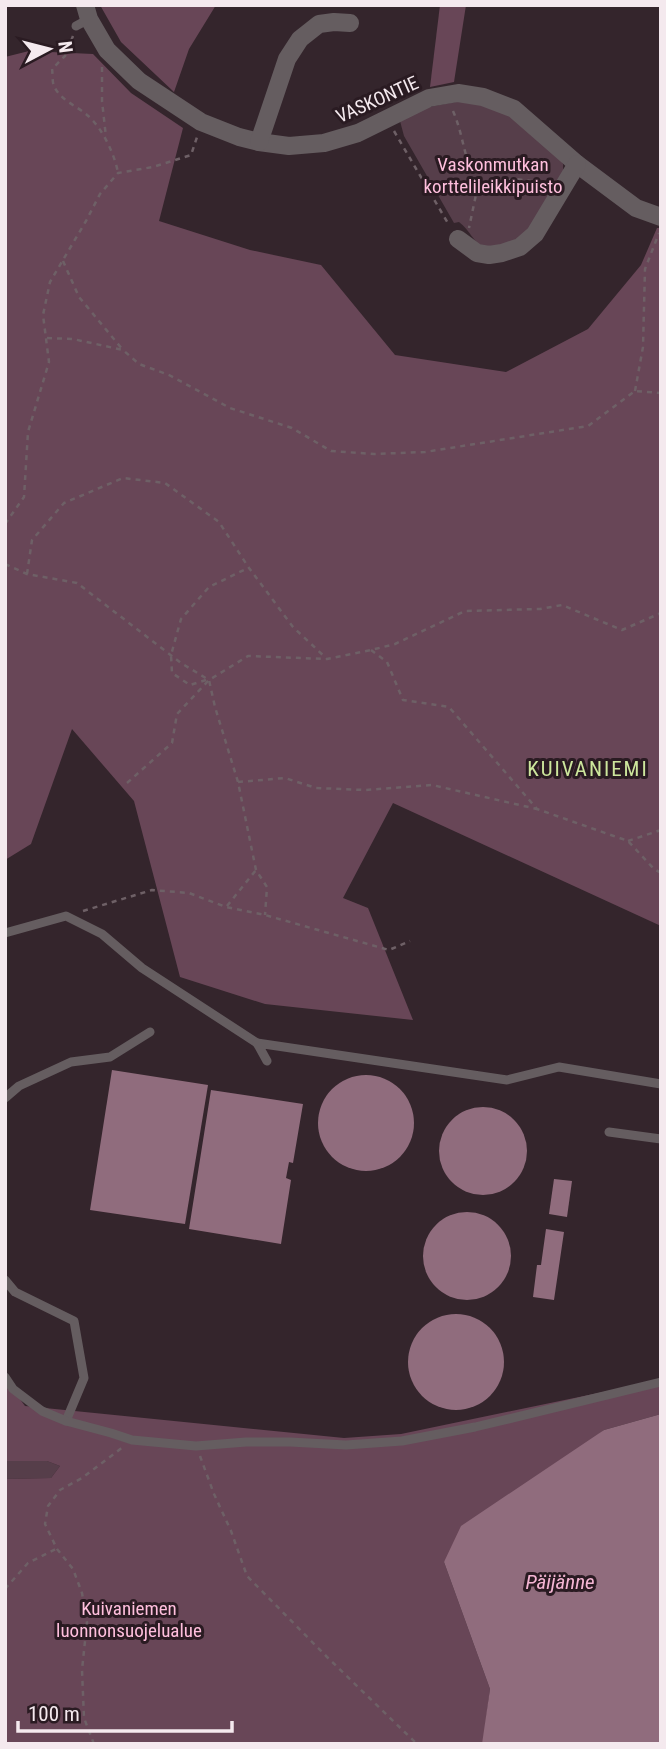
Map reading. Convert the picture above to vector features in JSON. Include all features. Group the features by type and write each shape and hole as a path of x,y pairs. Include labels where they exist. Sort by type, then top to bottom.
{"street":[{"name":"VASKONTIE","path":"84,17 107,50 139,81 201,122 239,137 289,146 324,143 358,133 429,98 458,93 483,97 514,109 578,164 636,208 661,217"},
{"path":"259,142 288,59 300,39 319,24 350,23"},
{"path":"461,242 477,253 489,255 520,247 535,234 578,164"}],"lane":[{"path":"5,933 66,916 102,934 142,968 257,1042 507,1080 559,1067 661,1084"},
{"path":"5,1098 19,1086 71,1062 110,1057 150,1032"},
{"path":"257,1042 267,1061"},
{"path":"609,1132 661,1139"},
{"path":"5,1280 15,1292 74,1321 84,1378 66,1422"},
{"path":"5,1377 13,1389 42,1411 66,1422 132,1440 196,1446 290,1442 346,1445 402,1441 475,1427 661,1382"}],"path":[{"path":"84,17 65,56 52,69 54,86 66,100 90,117 107,141 118,173"},
{"path":"103,41 102,102 107,141"},
{"path":"446,95 460,126 470,172 478,185 471,221 461,242"},
{"path":"389,118 396,136 461,242"},
{"path":"5,524 24,497 28,432 49,362 43,315 50,282 100,194 118,173 153,167 191,155 201,122"},
{"path":"478,185 515,179 548,183 560,192"},
{"path":"635,391 643,347 645,269 661,228"},
{"path":"63,261 79,297 123,350 139,364 169,376 230,408 292,429 331,451 374,454 425,452 588,426 635,391 661,393"},
{"path":"47,338 74,339 123,350"},
{"path":"27,574 32,540 64,503 122,478 164,483 219,522 293,627 327,659"},
{"path":"5,564 27,574 77,583 181,663 209,680 238,782 256,870 267,887 265,915"},
{"path":"209,680 190,685 172,673 171,654 181,619 209,587 249,568"},
{"path":"127,783 172,743 177,714 209,680 248,656 327,659 372,650 395,644 465,611 540,609 562,605 622,630 661,613"},
{"path":"372,650 387,662 403,700 449,708 537,809"},
{"path":"238,782 285,778 316,788 365,790 432,785 537,809 628,841 661,873"},
{"path":"628,841 661,830"},
{"path":"226,907 256,870"},
{"path":"66,916 152,890 189,893 226,907 265,915 389,950 410,941"},
{"path":"94,1744 85,1718 82,1670 87,1622 82,1593 73,1569 57,1549 45,1524 48,1506 60,1490 82,1478 132,1440"},
{"path":"196,1446 247,1576 417,1744"},
{"path":"5,1589 28,1563 57,1549"}],"green space":[{"path":"100,5 216,5 189,49 174,92 121,42"},
{"path":"440,5 466,5 454,82 430,87"},
{"path":"29,51 93,54 131,93 183,128 159,221 250,250 321,265 395,355 506,372 588,329 641,265 657,228 661,228 661,926 393,803 343,898 368,908 413,1020 265,1004 180,977 134,801 72,729 31,844 5,860 5,57"},
{"name":"Vaskonmutkan korttelileikkipuisto","path":"461,101 484,104 510,115 559,155 563,164 563,176 528,233 517,241 485,249 459,222 454,223 404,136 400,121 429,107"},
{"name":"Kuivaniemen luonnonsuojelualue","path":"5,1379 25,1406 344,1438 401,1434 661,1380 661,1414 604,1430 444,1562 490,1689 483,1744 5,1744 5,1479 51,1478 60,1466 47,1461 5,1461"},
{"path":"5,1461 47,1461 60,1466 51,1478 5,1479"}],"water":[{"path":"112,1070 208,1085 185,1224 90,1210"},
{"path":"366,1075 384,1079 400,1089 410,1105 414,1123 410,1141 400,1157 384,1167 366,1171 348,1167 332,1157 322,1141 318,1123 322,1105 332,1089 348,1079"},
{"path":"211,1090 303,1104 293,1163 289,1162 286,1178 291,1180 281,1244 189,1229"},
{"path":"483,1107 508,1114 520,1126 527,1151 520,1176 508,1188 483,1195 458,1188 446,1176 439,1151 446,1126 458,1114"},
{"path":"554,1179 572,1181 567,1217 549,1214"},
{"path":"467,1212 492,1219 504,1231 511,1256 504,1281 492,1293 467,1300 442,1293 430,1281 423,1256 430,1231 442,1219"},
{"path":"546,1229 564,1232 554,1300 533,1297"},
{"path":"447,1314 465,1314 483,1322 496,1335 504,1353 501,1381 483,1402 465,1410 447,1410 429,1402 416,1389 408,1371 408,1353 416,1335 429,1322"},
{"name":"Päijänne","path":"661,1414 661,1744 482,1744 490,1689 444,1562 461,1526 604,1430"}],"district":[{"name":"KUIVANIEMI","path":"588,769"}]}
